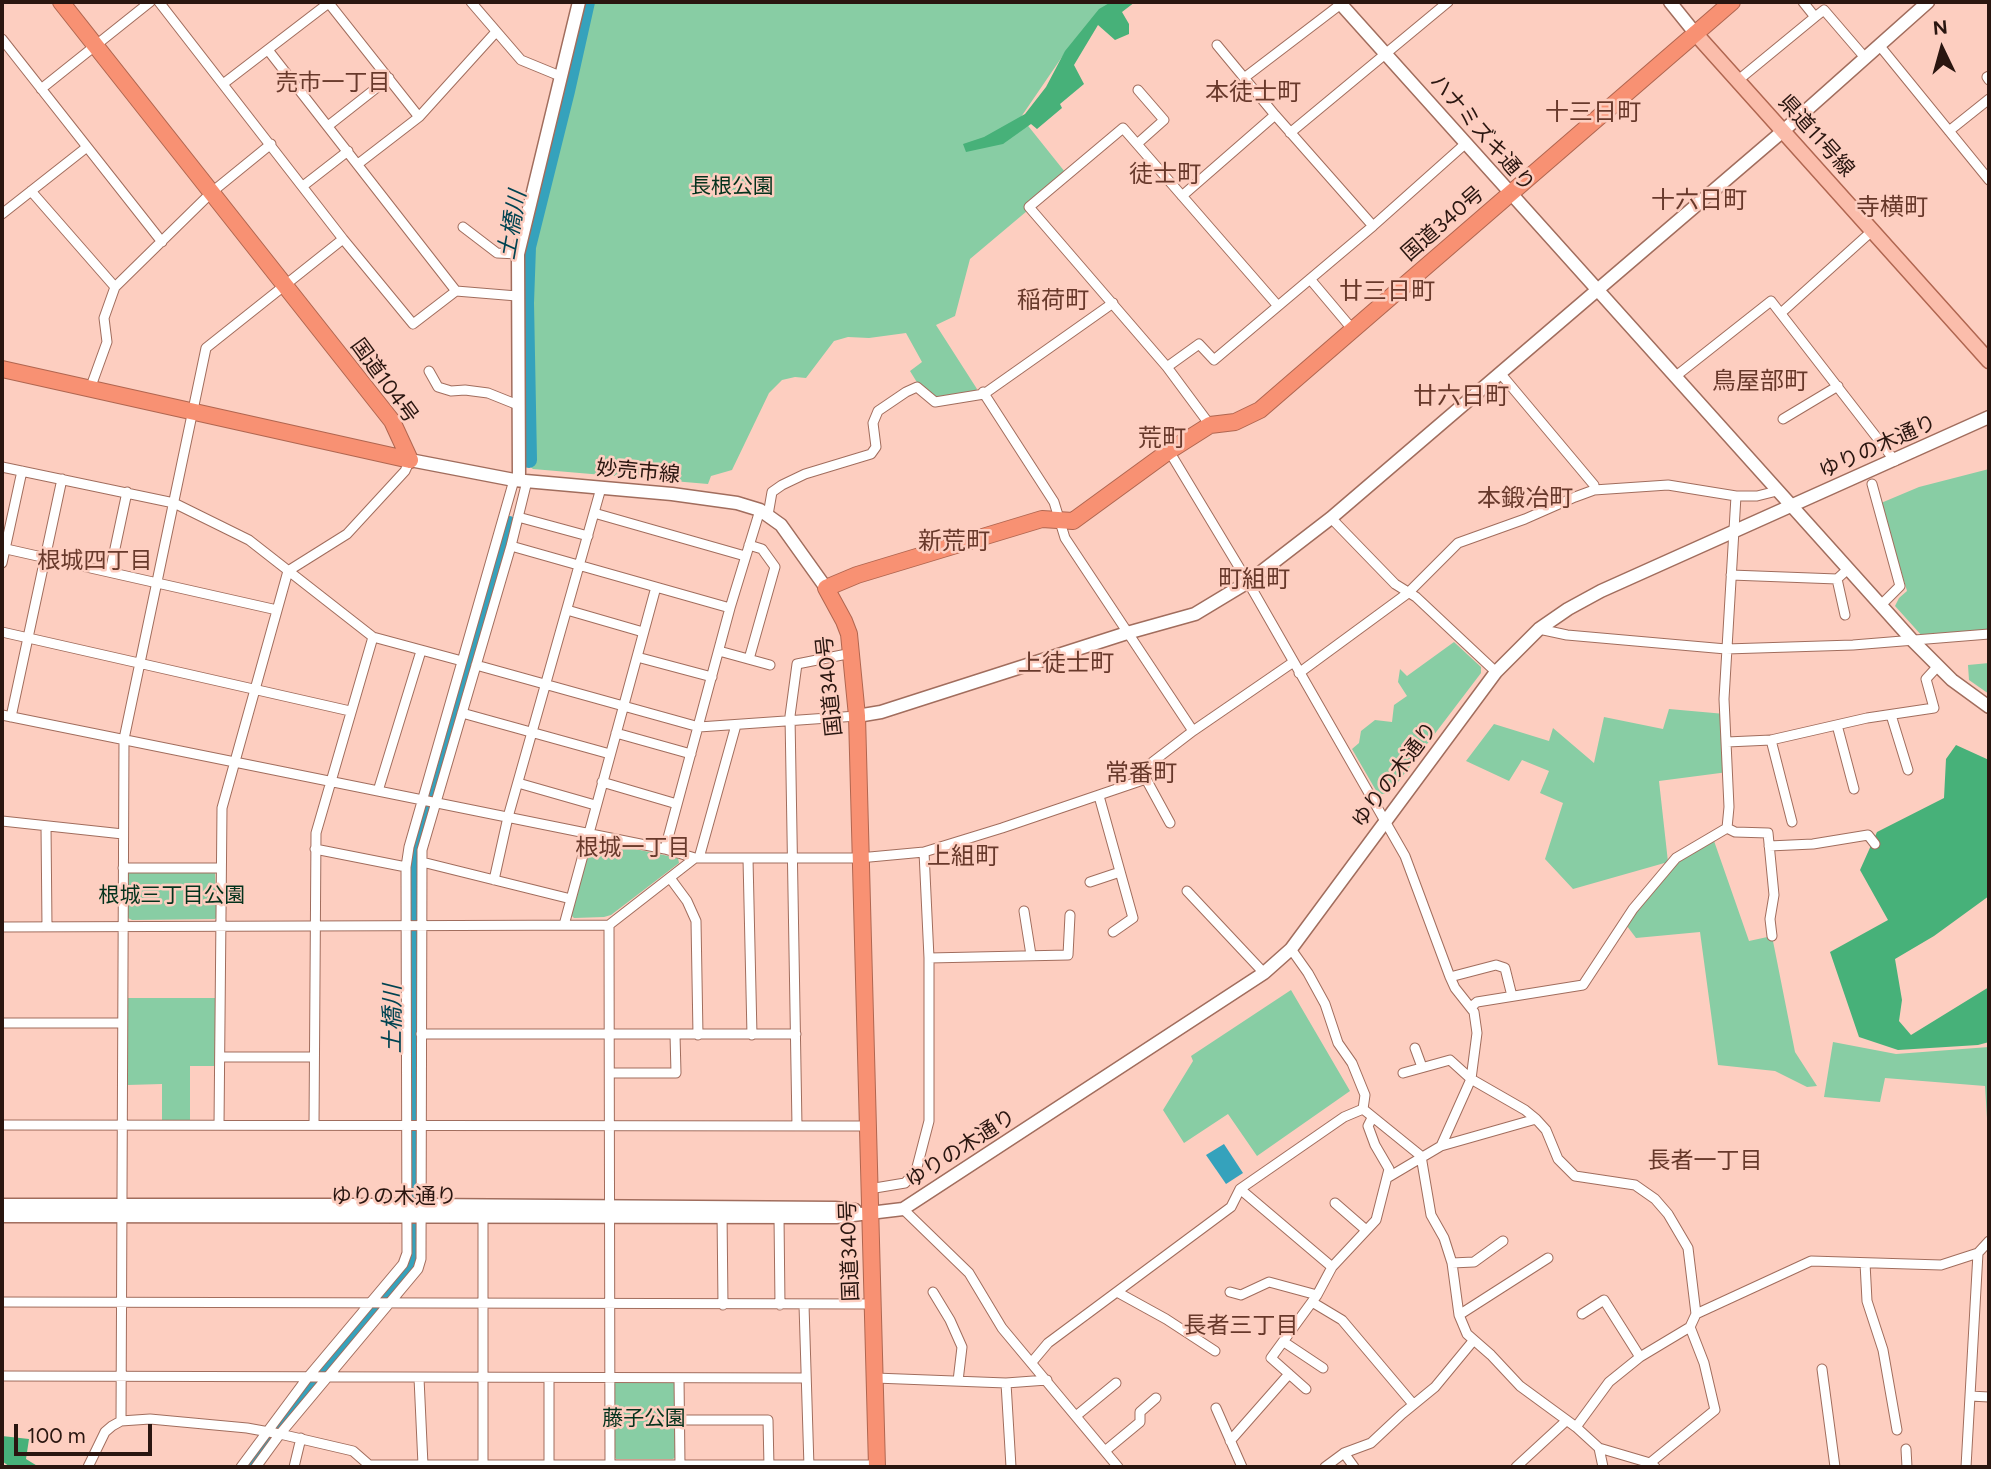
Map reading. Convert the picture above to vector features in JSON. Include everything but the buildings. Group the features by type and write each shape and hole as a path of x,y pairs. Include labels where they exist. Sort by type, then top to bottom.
{"highway":[{"name":"国道104号","path":"61,2 392,421 410,460"},
{"name":"国道340号","path":"877,1466 857,716 852,653 844,621 826,588 856,575 1042,519 1073,521 1169,451 1210,425 1235,422 1260,410 1731,2"},
{"name":"国道104号","path":"2,369 410,460"}],"main road":[{"name":"県道11号線","path":"1695,33 1989,361"}],"street":[{"path":"41,89 150,2"},
{"path":"159,2 343,239 413,324 456,291 517,296"},
{"path":"223,83 329,2 419,117"},
{"path":"256,1467 280,1434 418,1269 421,1259 422,850 518,517 518,254 579,2"},
{"path":"1290,132 1448,2"},
{"path":"1670,2 1695,33"},
{"path":"1803,2 1815,17"},
{"path":"476,665 699,727 790,722 857,716 894,708 1127,633 1195,614 1248,582 1331,518 1783,131 1928,2"},
{"path":"474,3 495,33 521,60 560,76"},
{"path":"1244,78 1340,3"},
{"name":"ハナミズキ通り","path":"1340,3 1913,641 1937,667 1989,707"},
{"path":"1742,77 1824,10 1861,53"},
{"path":"358,164 419,117 495,33"},
{"path":"2,39 162,242"},
{"path":"1217,45 1275,116 1373,226"},
{"path":"1879,45 1989,180"},
{"path":"268,50 456,291"},
{"path":"328,126 389,78"},
{"path":"1137,144 1164,120 1138,90"},
{"path":"1949,131 1989,99"},
{"path":"1182,196 1275,116"},
{"path":"1210,425 1167,367 1029,207 1123,128 1278,306"},
{"path":"90,389 107,342 104,318 115,288 212,192 271,144"},
{"path":"1167,367 1199,344 1213,360 1373,226 1465,144"},
{"path":"2,214 87,147"},
{"path":"303,187 348,151"},
{"path":"31,191 115,288"},
{"path":"463,227 497,253 518,254"},
{"path":"1781,313 1872,231"},
{"path":"121,1421 124,739 206,348 343,239"},
{"path":"1310,279 1353,330"},
{"path":"1676,376 1771,301 1895,461"},
{"path":"664,849 745,556 772,492 805,474 871,454 876,447 873,422 878,411 906,392 917,387 935,402 983,392 1113,303"},
{"path":"429,371 438,387 451,391 488,393 518,405"},
{"path":"1500,373 1594,485 1594,490"},
{"path":"1783,419 1838,386"},
{"path":"983,392 1054,502 1065,538 1193,731"},
{"name":"ゆりの木通り","path":"722,1212 779,1217 836,1217 903,1209 1264,973 1291,949 1496,672 1539,629 1568,608 1601,591 1989,417"},
{"path":"1169,451 1248,582 1405,856 1450,977 1474,1012 1476,1033 1471,1079 1441,1146"},
{"path":"219,1125 222,808 254,689 288,571 347,534 405,471 410,460"},
{"name":"妙売市線","path":"410,460 520,480 700,497 737,503 764,512"},
{"path":"2,467 174,503 248,540 373,637 462,662"},
{"path":"2,563 3,548 22,471"},
{"path":"62,479 28,638 6,716 664,849 697,858 859,858 924,852 1146,779"},
{"path":"241,1467 307,1377 402,1264 407,1253 408,846 462,662 520,480"},
{"path":"1872,484 1900,586 1881,605"},
{"path":"1299,673 1408,593 1458,543 1594,490 1668,485 1736,496 1757,496 1777,491"},
{"path":"494,880 508,817 601,488"},
{"path":"110,572 127,492"},
{"path":"1727,828 1729,807 1724,699 1736,496"},
{"path":"764,512 781,525 826,588"},
{"path":"594,513 745,556"},
{"path":"518,517 588,536"},
{"path":"1331,518 1395,584 1416,597 1496,672"},
{"path":"749,545 762,549 775,567 749,659"},
{"path":"511,546 730,608"},
{"path":"3,548 277,610"},
{"path":"1731,575 1837,579 1848,569"},
{"path":"1837,579 1844,615"},
{"path":"564,925 656,587"},
{"path":"568,610 643,632"},
{"path":"1539,629 1567,635 1726,649 1913,641 1989,634"},
{"path":"2,632 350,711"},
{"path":"314,1125 316,832 373,637"},
{"path":"378,791 421,651"},
{"path":"719,651 770,665"},
{"path":"797,1126 790,722 797,664 852,653"},
{"path":"637,657 712,677"},
{"path":"1170,823 1146,779 1146,767 1292,663"},
{"path":"1727,742 1771,740 1934,708 1926,679 1937,667"},
{"path":"462,713 610,754"},
{"path":"1891,715 1908,770"},
{"path":"2,927 609,925 697,858 736,725"},
{"path":"1837,725 1854,789"},
{"path":"616,733 691,754"},
{"path":"1771,740 1792,822"},
{"path":"602,782 677,804"},
{"path":"518,783 596,805"},
{"path":"1099,796 1133,918 1112,932"},
{"path":"2,821 123,834"},
{"path":"46,826 47,927"},
{"path":"1727,828 1735,832 1768,833 1774,895 1770,919 1772,936"},
{"path":"1471,1007 1477,1002 1583,985 1633,909 1676,858 1727,828"},
{"path":"1769,846 1813,844 1868,835 1875,844"},
{"path":"316,849 406,867"},
{"path":"869,1189 905,1182 916,1171 929,1121 929,958 924,852"},
{"path":"748,859 752,1034"},
{"path":"422,862 571,899"},
{"path":"123,868 221,868"},
{"path":"1090,883 1120,872"},
{"path":"670,878 687,901 696,921 698,1035"},
{"path":"1186,891 1264,973"},
{"path":"1024,911 1031,955"},
{"path":"929,958 1068,954 1070,915"},
{"path":"609,925 610,1466"},
{"path":"1291,949 1325,1004 1338,1043 1352,1063 1365,1095 1363,1110"},
{"path":"1450,977 1496,965 1505,968 1512,996"},
{"path":"2,1023 122,1023"},
{"path":"421,1034 796,1034"},
{"path":"610,1073 676,1073 676,1035"},
{"path":"1415,1048 1422,1068"},
{"path":"220,1057 314,1057"},
{"path":"1403,1073 1450,1060 1471,1079 1536,1119 1546,1130 1558,1159 1575,1176 1635,1185 1655,1199 1668,1214 1688,1248 1696,1314 1690,1327 1640,1357 1609,1382 1576,1427"},
{"path":"1363,1110 1421,1156 1431,1214 1444,1238 1459,1315 1467,1334 1520,1386 1576,1427 1599,1448 1653,1465 1715,1410 1704,1363 1690,1327"},
{"path":"1031,1362 1048,1343 1231,1207 1240,1189 1344,1117 1363,1110"},
{"path":"1306,1389 1271,1358 1314,1299 1332,1267 1376,1220 1389,1168 1375,1145 1368,1126 1372,1118"},
{"path":"1387,1178 1441,1146 1536,1119"},
{"path":"2,1125 867,1126"},
{"path":"1240,1189 1332,1267"},
{"path":"1335,1203 1366,1230"},
{"name":"ゆりの木通り","path":"2,1205 122,1210 722,1212 835,1208 870,1212"},
{"path":"903,1209 969,1273 1002,1328 1118,1467"},
{"name":"ゆりの木通り","path":"2,1216 122,1210"},
{"name":"ゆりの木通り","path":"421,1212 483,1216 610,1212"},
{"path":"722,1212 723,1305"},
{"path":"478,1465 483,1379 483,1216"},
{"path":"779,1217 780,1305"},
{"path":"1451,1263 1474,1262 1503,1241"},
{"path":"1696,1314 1811,1261 1941,1265 1978,1253 1989,1241"},
{"path":"1966,1467 1978,1253"},
{"path":"1459,1315 1548,1258"},
{"path":"1865,1263 1867,1301 1882,1350 1897,1430"},
{"path":"1230,1292 1241,1295 1269,1282 1314,1299 1342,1320 1413,1404"},
{"path":"933,1292 962,1347 958,1381"},
{"path":"1117,1293 1166,1319 1215,1352"},
{"path":"1582,1314 1604,1300 1640,1357"},
{"path":"2,1303 873,1304"},
{"path":"804,1305 809,1466"},
{"path":"1325,1467 1344,1452 1371,1443 1435,1387 1473,1340"},
{"path":"1284,1342 1323,1368"},
{"path":"1822,1368 1835,1467"},
{"path":"1230,1441 1289,1374"},
{"path":"2,1376 805,1378"},
{"path":"419,1378 423,1465"},
{"path":"549,1378 549,1466"},
{"path":"679,1378 680,1465"},
{"path":"875,1378 1006,1383 1047,1380"},
{"path":"1006,1383 1011,1467"},
{"path":"1076,1416 1116,1383"},
{"path":"1970,1396 1989,1397"},
{"path":"1105,1451 1140,1422 1140,1412 1156,1398"},
{"path":"1216,1408 1241,1467"},
{"path":"88,1467 105,1432 121,1421 150,1419 266,1431 301,1438 353,1451 369,1465 379,1466 877,1466"},
{"path":"680,1420 768,1420 769,1466"},
{"path":"1516,1467 1566,1421"},
{"path":"294,1467 301,1438"},
{"path":"1599,1448 1603,1467"},
{"path":"1906,1449 1907,1467"},
{"path":"1344,1452 1354,1467"}],"green space":[{"name":"長根公園","path":"584,2 1114,2 1064,54 1021,117 1065,172 1024,206 1027,211 970,259 955,316 936,325 977,389 974,392 935,400 918,384 910,371 922,362 906,333 869,338 848,337 834,341 806,378 782,380 769,393 732,470 711,476 708,484 533,469 528,465 525,246"},
{"path":"1111,2 1135,2 1122,12 1129,24 1129,34 1115,40 1098,25 1074,65 1084,84 1060,104 1062,108 1037,129 1031,124 1003,144 966,152 963,144 984,137 1025,114 1046,87 1065,51 1099,9"},
{"path":"1989,469 1989,630 1923,637 1895,606 1907,591 1881,503 1919,487"},
{"path":"1454,642 1481,667 1481,673 1389,794 1378,794 1352,749 1359,743 1361,731 1375,720 1392,722 1394,705 1407,696 1398,682 1400,669 1407,676"},
{"path":"1989,663 1989,694 1969,680 1968,665"},
{"path":"1669,709 1725,714 1728,772 1659,781 1668,862 1573,889 1545,859 1563,803 1540,793 1549,771 1522,760 1509,781 1466,761 1494,724 1549,741 1553,728 1594,763 1604,717 1663,729"},
{"path":"1956,745 1989,760 1989,896 1934,936 1895,959 1902,1000 1899,1021 1911,1035 1989,987 1989,1042 1898,1050 1859,1037 1830,952 1888,920 1860,870 1877,832 1944,798 1946,759"},
{"path":"1713,838 1749,941 1772,936 1795,1052 1817,1086 1807,1087 1775,1071 1718,1065 1700,932 1636,938 1624,922 1676,858"},
{"path":"592,840 678,858 679,863 611,915 574,918 571,915"},
{"name":"根城三丁目公園","path":"215,872 217,917 128,918 128,874"},
{"path":"1291,990 1350,1091 1257,1156 1228,1114 1184,1143 1163,1110 1193,1061 1191,1056"},
{"path":"128,998 215,998 215,1066 190,1066 190,1120 162,1120 162,1084 127,1085"},
{"path":"1833,1042 1896,1054 1989,1047 1989,1150 1985,1086 1885,1078 1880,1102 1824,1097"},
{"name":"藤子公園","path":"614,1381 675,1383 676,1457 616,1459 613,1455"},
{"path":"2,1436 29,1439 26,1459 39,1467 10,1467 2,1461"}],"water":[{"path":"1224,1144 1243,1173 1226,1184 1206,1155"}],"waterway":[{"name":"土橋川","path":"529,460 526,303 528,247 587,2"},
{"name":"土橋川","path":"248,1467 416,1262 415,854 509,524"}],"district":[{"name":"売市一丁目","path":"333,83"},
{"name":"本徒士町","path":"1253,93"},
{"name":"十三日町","path":"1593,113"},
{"name":"徒士町","path":"1165,175"},
{"name":"十六日町","path":"1699,201"},
{"name":"寺横町","path":"1892,208"},
{"name":"廿三日町","path":"1387,292"},
{"name":"稲荷町","path":"1053,301"},
{"name":"鳥屋部町","path":"1760,382"},
{"name":"廿六日町","path":"1461,397"},
{"name":"荒町","path":"1162,439"},
{"name":"本鍛冶町","path":"1525,499"},
{"name":"新荒町","path":"954,542"},
{"name":"根城四丁目","path":"95,561"},
{"name":"町組町","path":"1254,580"},
{"name":"上徒士町","path":"1066,664"},
{"name":"常番町","path":"1141,774"},
{"name":"根城一丁目","path":"633,848"},
{"name":"上組町","path":"963,857"},
{"name":"長者一丁目","path":"1705,1161"},
{"name":"長者三丁目","path":"1241,1326"}]}
